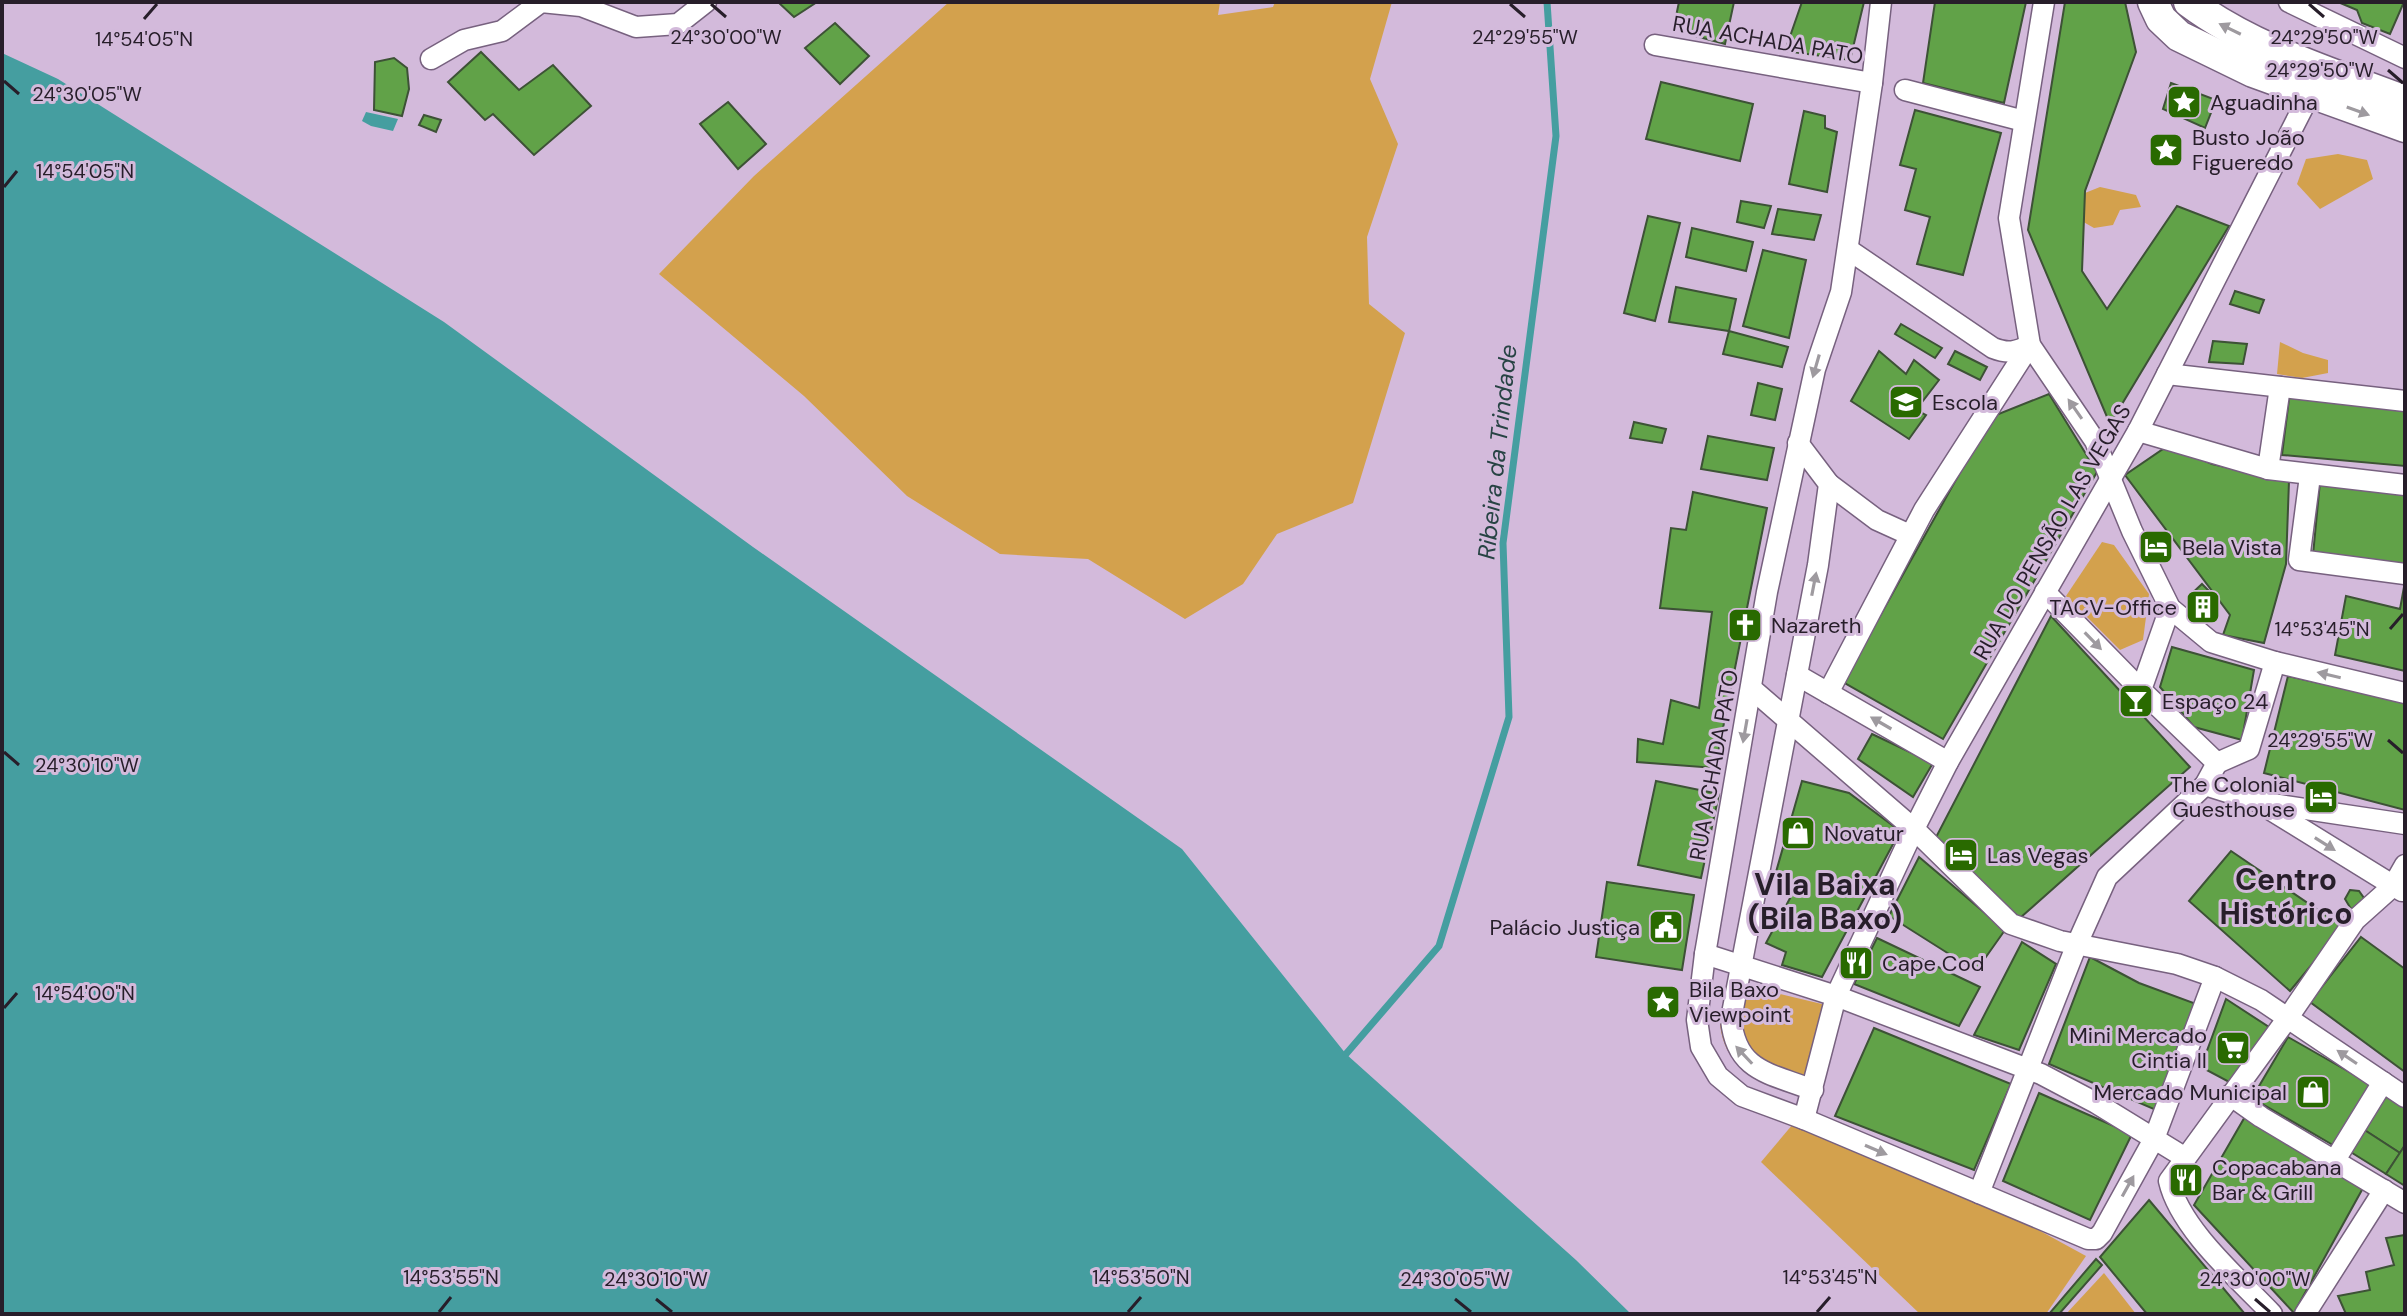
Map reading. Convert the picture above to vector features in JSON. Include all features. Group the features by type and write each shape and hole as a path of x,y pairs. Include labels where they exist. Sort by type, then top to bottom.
{"main road":[{"path":"2153,2 2161,19 2179,36 2253,72 2317,81 2405,101"},
{"path":"2189,2 2214,21 2260,43 2317,81 2405,127"}],"street":[{"path":"431,59 464,40 502,31 541,2 581,6 636,27 678,24 706,2"},
{"name":"RUA ACHADA PATO","path":"1804,1119 1742,1096 1718,1076 1701,1047 1697,1020 1705,954 1767,592 1815,369 1841,292 1849,250 1881,2"},
{"path":"2044,2 2009,218 2030,345 2088,429 2132,531 2170,608 2211,642 2275,662 2405,693"},
{"path":"2289,2 2405,58"},
{"name":"RUA ACHADA PATO","path":"1655,45 1872,83"},
{"name":"RUA DO PENSÃO LAS VEGAS","path":"1804,1119 1836,996 1914,829 1948,762 2138,431 2317,81"},
{"path":"1905,90 2024,121"},
{"path":"1849,250 1993,348 2017,352 2030,345"},
{"path":"1828,693 1910,535 2030,345"},
{"path":"2167,374 2405,401"},
{"path":"2268,469 2280,387"},
{"path":"2138,431 2268,469 2405,485"},
{"path":"1798,443 1829,484 1851,503 1877,520 1910,535"},
{"path":"2310,476 2299,560 2405,574"},
{"path":"1813,1090 1762,1070 1743,1058 1733,1042 1731,1019 1818,565 1829,484"},
{"path":"2045,592 2217,763"},
{"path":"2141,690 2170,608"},
{"path":"1979,1193 2077,944 2107,877 2205,785 2217,763 2249,749 2275,662"},
{"path":"1797,675 1948,762"},
{"path":"1752,689 1914,829 2011,924 2060,941 2177,964 2215,977 2261,1000 2405,1097"},
{"path":"2205,785 2259,802 2405,824"},
{"path":"2259,802 2399,890"},
{"path":"2272,1314 2190,1225 2173,1199 2169,1181 2355,920 2399,890 2405,865"},
{"path":"1705,954 1836,996 2029,1069 2096,1103 2184,1157"},
{"path":"1804,1119 2088,1239 2096,1239 2154,1139 2215,977"},
{"path":"2335,1160 2383,1082"},
{"path":"2230,1095 2261,1117 2405,1203"},
{"path":"2305,1314 2384,1190"}],"shaded area":[{"path":"949,2 1220,2 1218,15 1273,7 1275,2 1392,2 1370,79 1398,144 1367,237 1369,304 1405,333 1353,503 1277,534 1243,584 1185,619 1088,559 1000,554 907,496 804,396 659,274 754,176"},
{"path":"2,53 58,79 444,322 753,547 1182,849 1346,1054 1576,1260 1631,1314 2,1314"},
{"path":"366,112 398,119 393,131 362,121"},
{"path":"2338,154 2367,160 2373,179 2320,209 2297,184 2306,159"},
{"path":"2100,187 2136,195 2141,207 2120,210 2113,225 2094,228 2073,216 2075,197"},
{"path":"2280,342 2328,360 2328,373 2302,378 2277,374"},
{"path":"2102,542 2114,545 2149,594 2143,640 2120,650 2066,596"},
{"path":"1734,983 1826,1005 1801,1093 1748,1072 1730,1054 1720,1020"},
{"path":"1804,1111 1978,1197 2086,1256 2046,1314 1920,1314 1761,1162"},
{"path":"2104,1273 2136,1314 2066,1314"}],"building":[{"path":"778,2 817,2 794,17"},
{"path":"1679,2 1734,2 1725,44 1692,35 1674,26"},
{"path":"1802,2 1864,2 1850,60 1785,51"},
{"path":"1935,2 2026,2 2004,103 1923,83"},
{"path":"2065,2 2125,2 2136,52 2085,191 2082,271 2107,309 2177,206 2229,226 2110,424 2028,230"},
{"path":"2338,2 2404,2 2390,34 2362,23 2357,10"},
{"path":"835,23 869,56 840,84 805,48"},
{"path":"481,52 519,90 553,65 591,106 534,155 493,114 485,120 448,82"},
{"path":"394,58 407,68 409,89 402,116 374,110 375,62"},
{"path":"1661,82 1753,104 1740,161 1646,139"},
{"path":"2171,83 2216,100 2205,128 2163,109"},
{"path":"728,102 766,144 738,169 700,124"},
{"path":"1915,110 2001,133 1963,275 1917,264 1930,217 1905,210 1916,169 1900,165"},
{"path":"1804,111 1825,116 1825,128 1837,132 1827,192 1789,184"},
{"path":"424,115 441,120 436,132 419,125"},
{"path":"1741,201 1771,206 1764,228 1737,222"},
{"path":"1778,209 1821,215 1814,240 1772,234"},
{"path":"1648,216 1680,223 1655,321 1624,313"},
{"path":"1692,228 1753,242 1746,271 1686,257"},
{"path":"1763,250 1806,260 1789,338 1743,326"},
{"path":"1676,287 1736,299 1729,331 1669,322"},
{"path":"2235,291 2264,300 2259,313 2230,304"},
{"path":"1901,324 1942,348 1935,358 1895,334"},
{"path":"1729,331 1788,347 1782,367 1723,354"},
{"path":"2213,341 2247,344 2243,364 2209,362"},
{"path":"1879,351 1906,374 1914,360 1939,380 1916,410 1926,415 1909,439 1851,401"},
{"path":"1955,351 1987,367 1980,380 1948,364"},
{"path":"1758,383 1782,389 1775,420 1751,415"},
{"path":"2290,391 2405,407 2405,466 2282,455"},
{"path":"2049,394 2097,472 1943,739 1843,682 1991,417"},
{"path":"1634,422 1666,429 1662,443 1630,438"},
{"path":"1708,436 1774,448 1767,480 1701,469"},
{"path":"2169,445 2212,464 2289,481 2286,564 2264,643 2223,635 2230,615 2125,475"},
{"path":"2320,482 2405,492 2405,564 2313,555"},
{"path":"1693,492 1767,508 1715,768 1637,762 1638,739 1663,744 1671,700 1699,708 1712,612 1660,608 1671,528 1686,530"},
{"name":"TACV-Office","path":"2202,584 2217,599 2202,615 2188,597"},
{"path":"2404,587 2405,671 2335,655 2346,596 2400,609"},
{"path":"2051,616 2190,767 2020,918 1932,845"},
{"path":"2172,647 2254,670 2242,740 2194,727 2160,687"},
{"path":"2288,676 2405,702 2405,810 2264,773"},
{"path":"1872,734 1933,763 1913,797 1858,759"},
{"path":"1656,781 1719,794 1701,878 1638,865"},
{"path":"1802,781 1849,793 1900,831 1822,977 1782,965 1786,952 1766,943 1796,887 1774,879"},
{"path":"2231,851 2343,927 2290,991 2189,901"},
{"path":"1919,857 2005,930 1976,971 1889,916"},
{"path":"1607,882 1694,895 1682,970 1596,957"},
{"path":"2350,890 2359,891 2364,898 2360,905 2351,909 2345,899"},
{"path":"2361,937 2405,969 2405,1072 2310,1002"},
{"path":"1877,938 1980,987 1959,1026 1854,984"},
{"path":"2022,942 2056,964 2019,1050 1974,1035"},
{"path":"2090,957 2139,983 2199,1005 2156,1110 2049,1064"},
{"name":"Mini Mercado Cintia II","path":"2226,999 2272,1029 2231,1083 2201,1067"},
{"path":"1874,1028 2011,1084 1974,1170 1835,1116"},
{"name":"Mercado Municipal","path":"2288,1037 2374,1086 2338,1148 2252,1098"},
{"path":"2039,1093 2132,1134 2090,1220 2003,1181"},
{"path":"2386,1093 2405,1106 2405,1145 2400,1153 2363,1129"},
{"path":"2246,1115 2363,1188 2294,1313 2194,1205"},
{"path":"2363,1129 2400,1153 2386,1174 2349,1151"},
{"path":"2405,1145 2405,1186 2386,1174"},
{"path":"2149,1200 2245,1314 2147,1314 2100,1257"},
{"path":"2405,1235 2405,1314 2346,1314 2338,1296 2370,1290 2366,1272 2394,1265 2386,1238"},
{"path":"2096,1259 2102,1265 2059,1314 2049,1314"}],"waterway":[{"name":"Ribeira da Trindade","path":"1346,1054 1439,946 1509,717 1503,543 1556,136 1547,2"}],"place":[{"name":"Aguadinha","path":"2184,102"},
{"name":"Busto João Figueredo","path":"2166,150"},
{"name":"Escola","path":"1906,402"},
{"name":"Bela Vista","path":"2156,547"},
{"name":"TACV-Office","path":"2203,607"},
{"name":"Nazareth","path":"1745,625"},
{"name":"Espaço 24","path":"2136,701"},
{"name":"The Colonial Guesthouse","path":"2321,797"},
{"name":"Novatur","path":"1798,833"},
{"name":"Las Vegas","path":"1961,855"},
{"name":"Palácio Justiça","path":"1666,927"},
{"name":"Cape Cod","path":"1856,963"},
{"name":"Bila Baxo Viewpoint","path":"1663,1002"},
{"name":"Mini Mercado Cintia II","path":"2233,1048"},
{"name":"Mercado Municipal","path":"2313,1092"},
{"name":"Copacabana Bar & Grill","path":"2186,1180"}],"district":[{"name":"Centro Histórico","path":"2286,896"},
{"name":"Vila Baixa (Bila Baxo)","path":"1825,901"}]}
